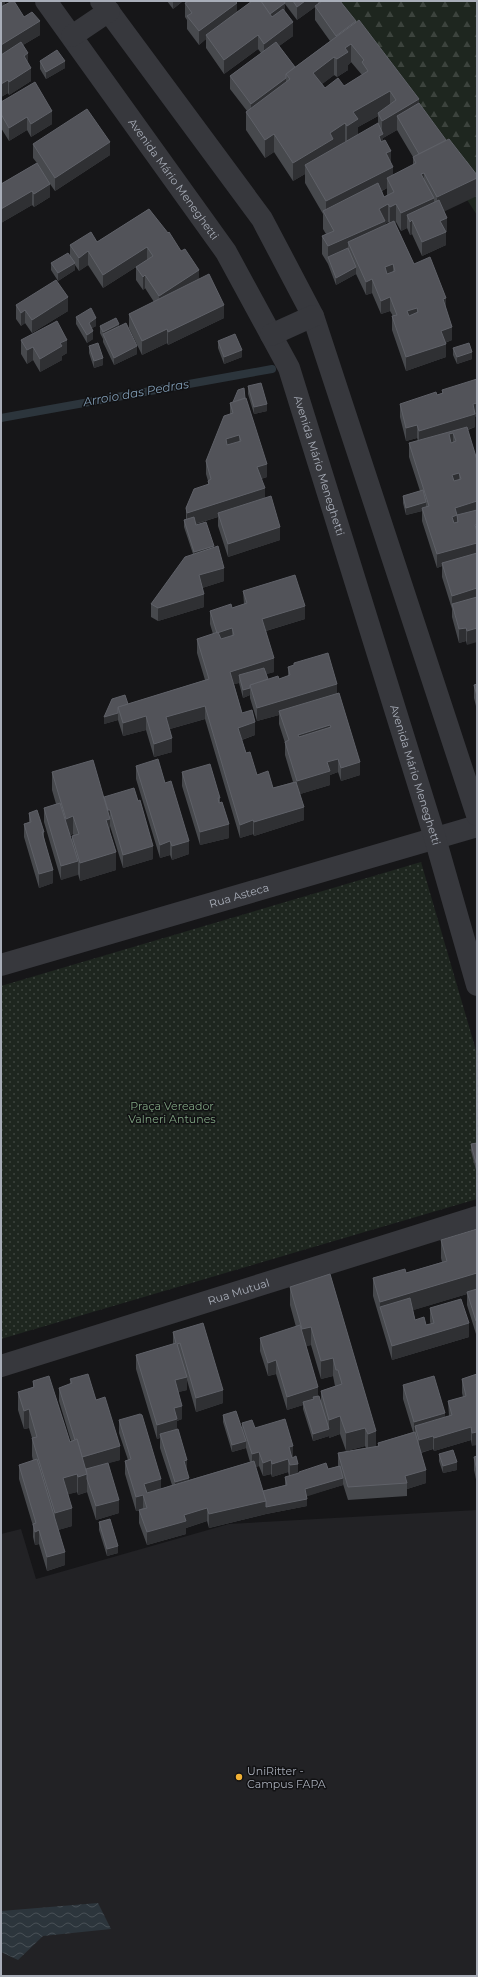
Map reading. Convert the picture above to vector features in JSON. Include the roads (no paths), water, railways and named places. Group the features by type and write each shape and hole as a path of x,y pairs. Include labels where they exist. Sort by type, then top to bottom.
{"street":[{"name":"Avenida Mário Meneghetti","path":"46,1 226,252 289,368 435,838 477,985"},
{"path":"72,36 105,6 262,219 313,316 477,815"},
{"path":"271,335 313,316"},
{"name":"Rua Asteca","path":"1,965 477,826"},
{"name":"Rua Mutual","path":"1,1366 477,1217"}],"water":[{"path":"98,1903 111,1929 43,1936 18,1960 1,1952 1,1911"}],"waterway":[{"name":"Arroio das Pedras","path":"1,418 272,369"}],"place":[{"name":"UniRitter - Campus FAPA","path":"239,1777"}],"park label":[{"name":"Praça Vereador Valneri Antunes","path":"172,1112"}]}
